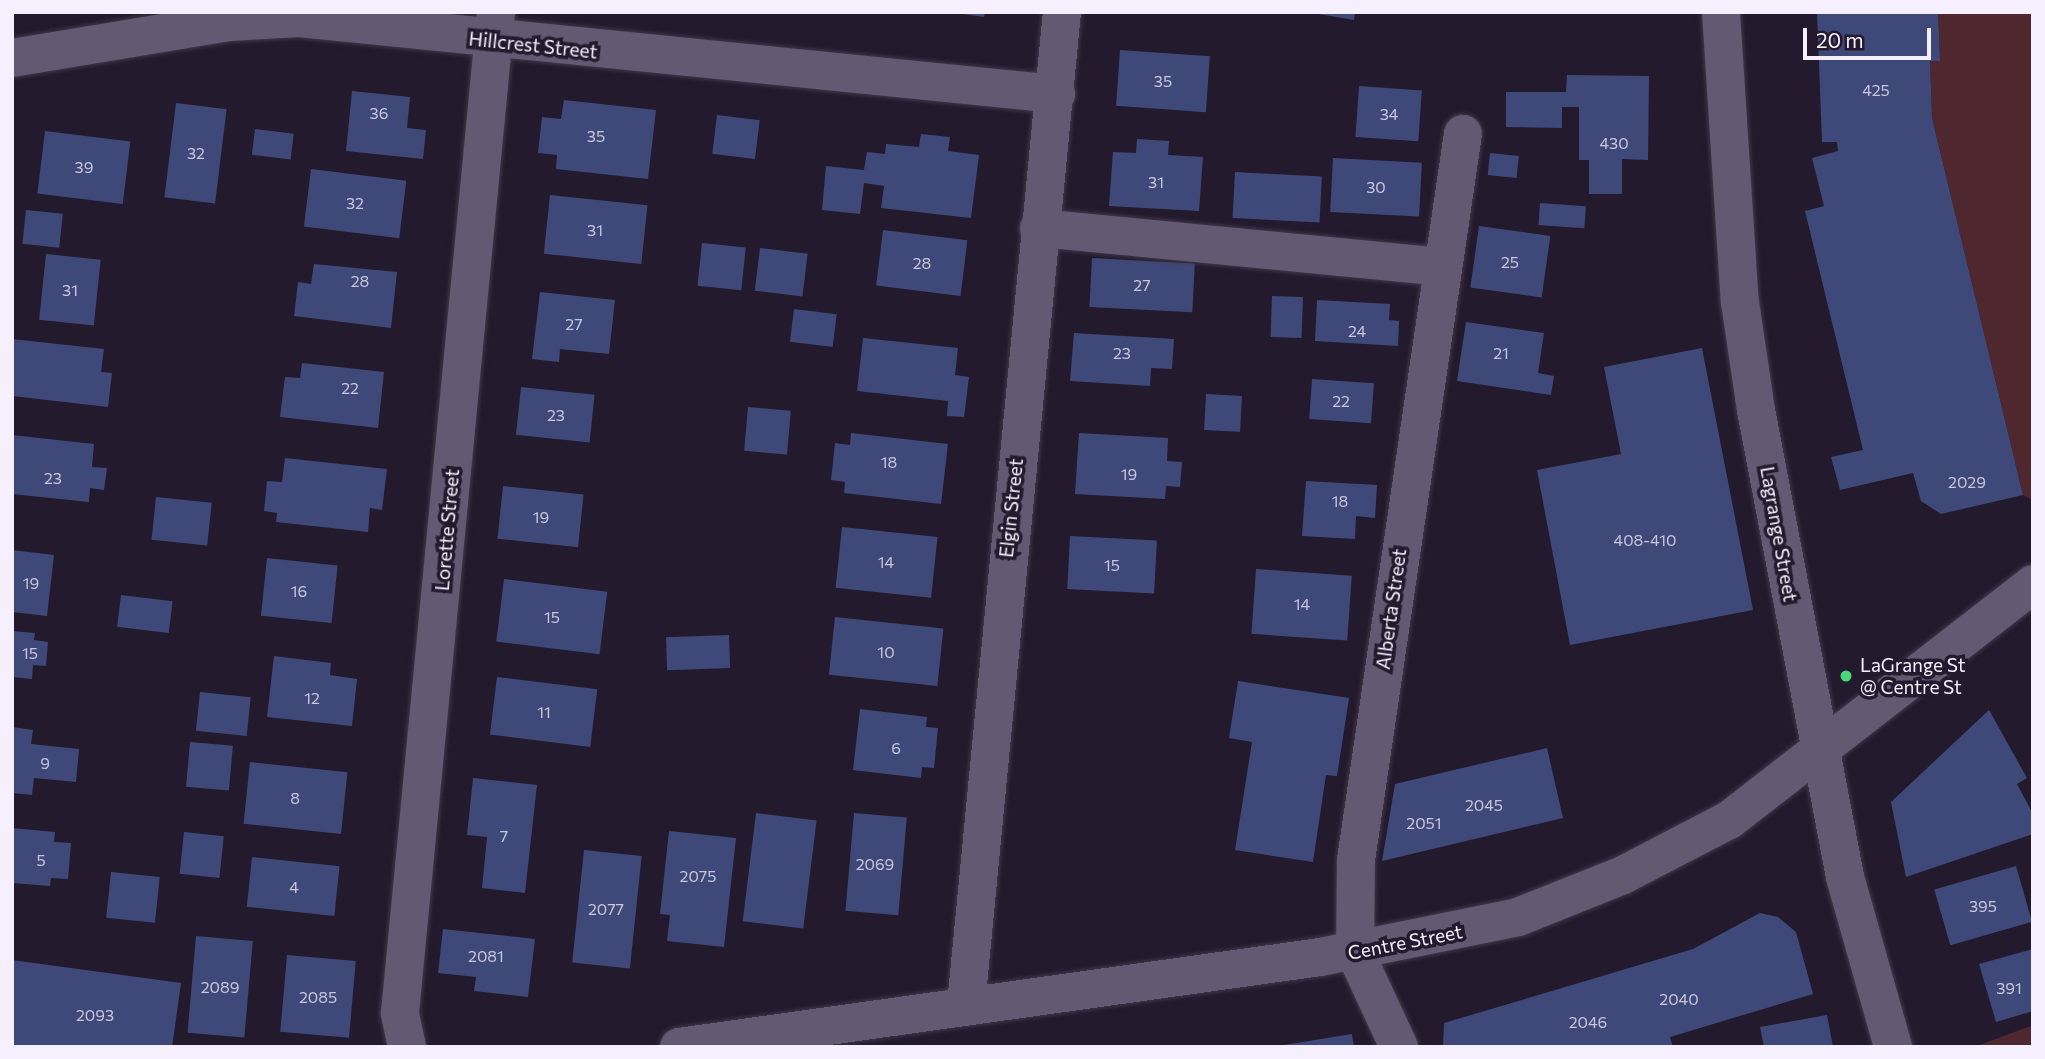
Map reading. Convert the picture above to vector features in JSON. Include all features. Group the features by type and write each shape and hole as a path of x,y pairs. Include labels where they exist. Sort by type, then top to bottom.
{"street":[{"name":"Elgin Street","path":"966,1005 1039,228 1056,93 1062,12"},
{"name":"Lagrange Street","path":"1721,12 1740,302 1819,751 1845,877 1893,1047"},
{"name":"Hillcrest Street","path":"12,58 265,19 494,27 1056,93"},
{"name":"Lorette Street","path":"407,1047 400,1013 494,27"},
{"name":"Alberta Street","path":"1355,952 1356,860 1441,267 1463,134"},
{"path":"1039,228 1441,267"},
{"name":"Centre Street","path":"679,1047 1355,952 1452,934 1572,898 1729,820 2033,584"},
{"path":"1355,952 1399,1047"}],"shaded area":[{"path":"1938,12 2033,12 2033,500 2023,495 1932,118 1930,61 1940,61"},
{"path":"2033,1025 2033,1047 1974,1047"}],"building":[{"path":"949,12 985,12 984,17"},
{"path":"1307,12 1355,12 1354,20"},
{"path":"1817,12 1938,12 1940,61 1930,61 1932,118 2023,495 1941,514 1921,501 1913,473 1840,490 1831,457 1863,450 1805,211 1824,206 1812,158 1838,151 1837,142 1822,142"},
{"path":"1120,50 1210,56 1206,112 1116,106"},
{"path":"1567,75 1649,76 1648,160 1622,159 1622,194 1589,194 1589,160 1579,160 1579,107 1562,107 1562,128 1506,127 1506,92 1566,92"},
{"path":"1359,86 1422,90 1418,141 1355,137"},
{"path":"352,91 410,97 407,128 426,130 423,159 346,151"},
{"path":"564,100 656,110 648,179 556,169 557,155 538,153 542,117 561,119"},
{"path":"176,103 227,109 215,204 164,197"},
{"path":"717,115 760,120 755,159 712,154"},
{"path":"255,129 294,134 291,160 252,155"},
{"path":"45,131 130,141 123,204 37,194"},
{"path":"921,134 950,137 948,151 979,155 971,218 881,208 884,186 864,183 860,214 822,210 826,166 864,170 867,152 885,154 886,144 919,147"},
{"path":"1137,139 1169,141 1168,155 1203,157 1199,211 1109,206 1113,152 1136,153"},
{"path":"1490,153 1519,156 1517,178 1488,175"},
{"path":"1333,158 1422,163 1419,217 1330,212"},
{"path":"311,169 406,181 399,238 304,227"},
{"path":"1235,172 1322,177 1319,222 1233,218"},
{"path":"550,195 647,205 641,264 544,254"},
{"path":"1540,203 1586,206 1584,228 1538,225"},
{"path":"26,210 63,214 59,248 22,244"},
{"path":"1479,226 1550,236 1542,297 1470,287"},
{"path":"883,230 967,240 961,296 876,286"},
{"path":"702,243 746,248 741,290 698,286"},
{"path":"760,248 808,254 802,297 755,291"},
{"path":"46,254 101,260 94,325 39,320"},
{"path":"1092,258 1195,263 1192,312 1089,307"},
{"path":"314,264 397,272 391,328 294,316 298,282 311,284"},
{"path":"540,292 615,300 609,354 560,349 559,362 532,359"},
{"path":"1272,296 1303,297 1302,338 1271,337"},
{"path":"1317,300 1390,304 1389,320 1399,321 1398,346 1315,341"},
{"path":"794,309 837,314 833,347 790,342"},
{"path":"1466,322 1544,333 1538,373 1554,376 1551,395 1457,381"},
{"path":"1074,333 1174,339 1172,369 1151,368 1150,386 1070,381"},
{"path":"863,338 958,348 955,375 969,377 964,417 947,416 948,401 857,391"},
{"path":"12,339 104,349 101,372 112,373 108,407 12,396"},
{"path":"1702,348 1753,610 1570,645 1537,470 1621,454 1604,367"},
{"path":"302,363 384,372 378,428 280,417 285,377 300,378"},
{"path":"1312,379 1374,383 1371,423 1309,419"},
{"path":"521,387 595,395 590,442 516,435"},
{"path":"1206,394 1242,396 1240,432 1204,430"},
{"path":"748,407 791,411 787,455 744,451"},
{"path":"851,433 948,444 941,504 844,493 845,482 831,480 835,443 850,445"},
{"path":"1079,433 1168,438 1167,461 1182,462 1180,487 1166,486 1165,499 1075,494"},
{"path":"12,435 94,444 92,467 107,468 104,490 90,488 89,502 12,494"},
{"path":"285,458 387,469 382,510 370,508 368,532 276,522 277,513 264,511 267,481 282,482"},
{"path":"1306,481 1377,485 1375,518 1356,516 1355,539 1302,536"},
{"path":"503,486 584,494 578,547 497,539"},
{"path":"156,497 212,503 207,546 152,540"},
{"path":"842,527 937,537 931,598 836,588"},
{"path":"1070,536 1157,541 1154,593 1067,589"},
{"path":"12,550 54,555 47,616 12,612"},
{"path":"267,558 338,565 332,623 261,616"},
{"path":"1256,569 1352,576 1347,641 1251,634"},
{"path":"504,579 607,592 600,654 496,642"},
{"path":"121,595 173,601 169,633 117,627"},
{"path":"835,617 943,628 937,686 829,675"},
{"path":"12,631 35,633 34,640 48,642 46,666 33,665 32,679 12,677"},
{"path":"729,635 730,668 667,670 666,637"},
{"path":"274,656 331,663 330,675 357,679 352,726 267,717"},
{"path":"497,677 597,689 590,747 490,735"},
{"path":"1238,681 1349,698 1337,776 1326,775 1313,862 1235,850 1252,742 1229,738"},
{"path":"200,692 251,697 247,736 196,731"},
{"path":"860,709 927,717 926,727 938,728 934,768 922,767 921,778 853,770"},
{"path":"1989,710 2027,778 2017,784 2033,814 2033,834 1906,877 1891,802"},
{"path":"12,727 33,730 31,744 79,749 76,782 34,778 32,795 12,793"},
{"path":"190,742 233,746 229,791 186,787"},
{"path":"1547,748 1563,818 1382,861 1395,784"},
{"path":"250,762 347,772 341,834 244,824"},
{"path":"473,778 537,785 525,893 482,888 487,837 467,835"},
{"path":"756,813 817,820 803,929 743,921"},
{"path":"854,813 907,818 898,915 845,911"},
{"path":"12,828 55,832 54,842 71,843 68,879 51,878 50,886 12,883"},
{"path":"669,831 736,838 724,947 667,941 670,915 660,914"},
{"path":"184,832 224,836 219,878 180,874"},
{"path":"584,850 642,856 630,968 572,962"},
{"path":"252,857 340,866 334,916 247,907"},
{"path":"2016,866 2032,922 1950,945 1934,889"},
{"path":"111,872 160,877 155,923 106,918"},
{"path":"1760,913 1778,917 1796,932 1813,994 1670,1037 1673,1047 1443,1047 1444,1023 1693,949"},
{"path":"443,929 535,939 528,997 474,991 476,977 438,973"},
{"path":"196,936 253,941 244,1038 188,1033"},
{"path":"2033,949 2033,1011 1996,1022 1979,964"},
{"path":"287,955 356,961 349,1038 280,1032"},
{"path":"12,960 181,983 172,1047 12,1047"},
{"path":"1827,1015 1833,1047 1764,1047 1760,1027"},
{"path":"1352,1034 1354,1047 1284,1047 1284,1045"}],"place":[{"name":"LaGrange St @ Centre St","path":"1846,676"}]}
